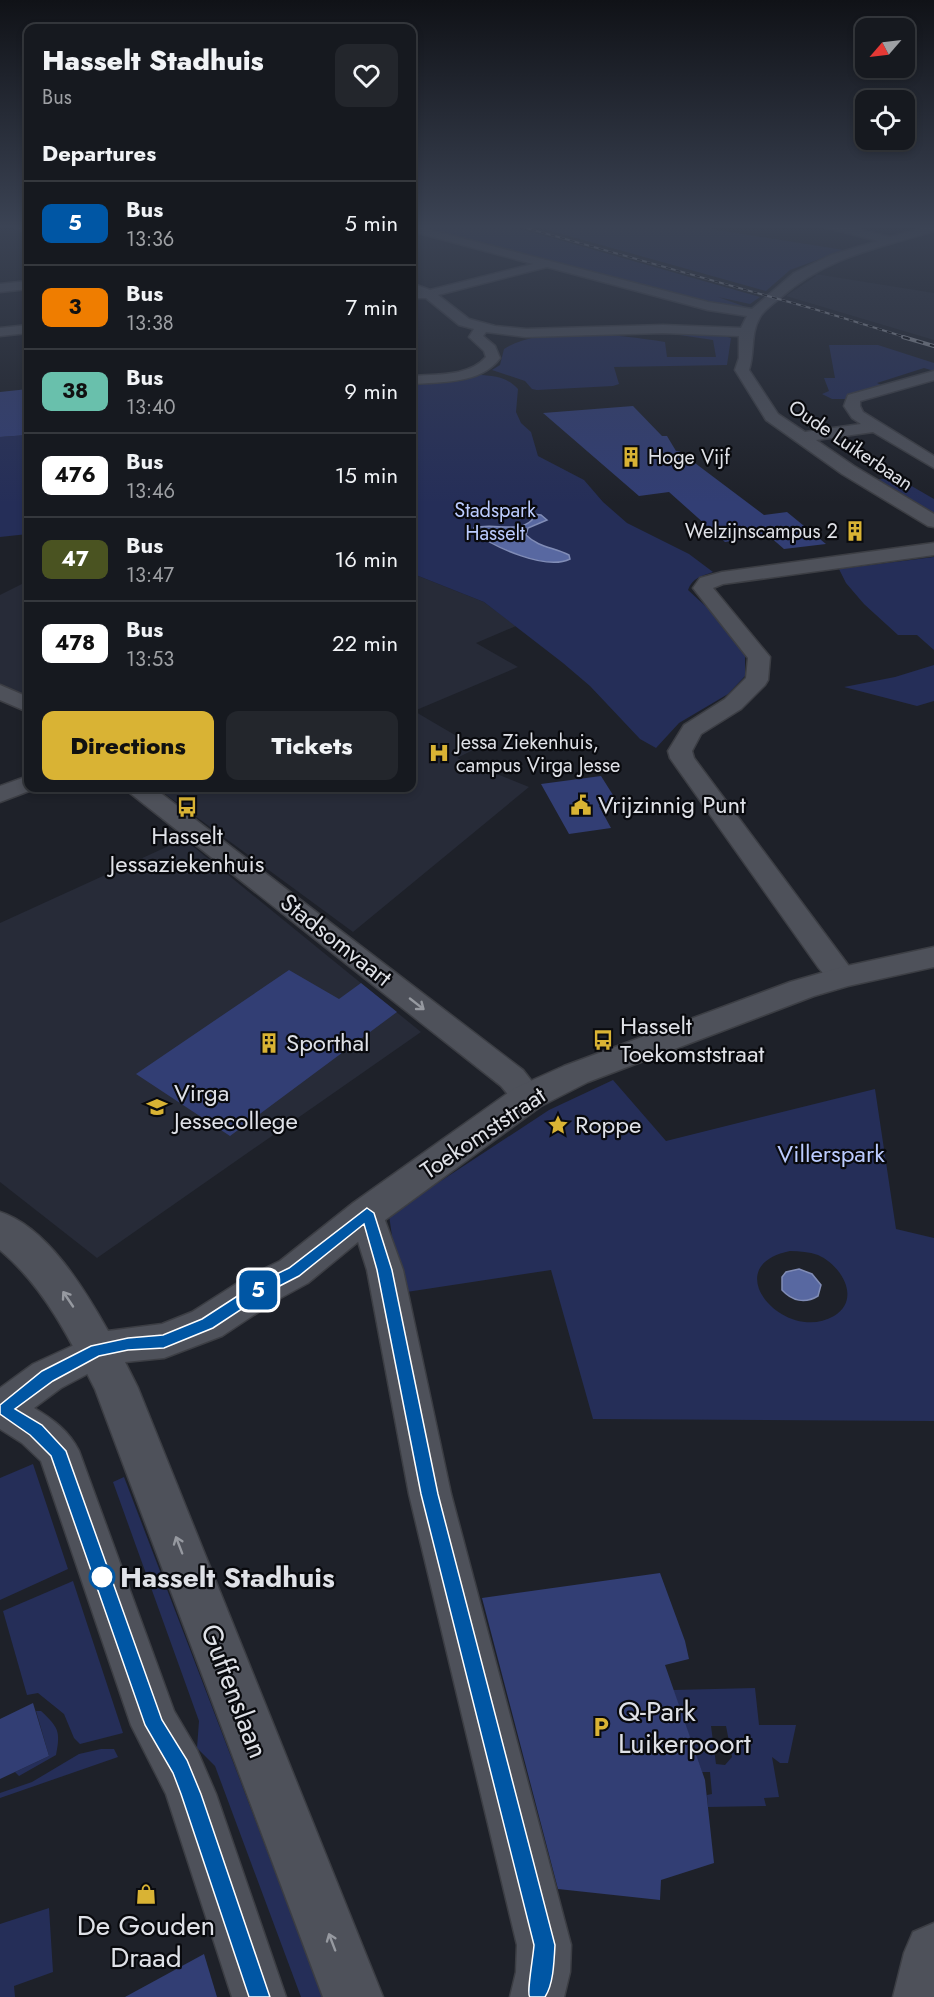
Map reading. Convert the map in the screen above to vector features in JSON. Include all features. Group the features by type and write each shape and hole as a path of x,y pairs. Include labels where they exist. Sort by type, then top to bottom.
{"main road":[{"name":"Toekomststraat","path":"96,1351 128,1344 164,1341 207,1324 261,1288 294,1272 367,1213 528,1097 576,1074 802,989 842,977 934,957"},
{"name":"Guffenslaan","path":"5,1235 51,1275 74,1309 116,1388 353,1997"},
{"path":"923,1997 934,1953"}],"street":[{"path":"458,317 464,322 483,328 526,333 663,329 746,332"},
{"name":"Oude Luikerbaan","path":"753,317 746,332 746,358 742,370 772,417 799,438 888,496 934,522"},
{"path":"416,379 464,374 485,368 493,358 490,350 477,337 478,332 483,328"},
{"path":"0,332 24,329"},
{"path":"504,343 526,333"},
{"path":"934,375 853,398 852,406 857,415 934,463"},
{"path":"799,438 876,427"},
{"path":"842,977 821,952 682,758 680,751 692,730 733,704 757,680 759,657 703,588 707,582 722,578 934,549"},
{"path":"0,692 24,703"},
{"path":"0,795 24,785"},
{"name":"Stadsomvaart","path":"144,792 503,1071 528,1097"},
{"path":"367,1213 385,1270 430,1494 544,1945 543,1972 537,1997"},
{"path":"96,1351 47,1376 1,1410 36,1430 58,1451 155,1725 180,1767 191,1794 259,1997"}],"shaded area":[{"path":"857,317 934,317 934,340"},
{"path":"533,514 541,515 547,520 528,528 526,535 541,545 569,555 570,559 560,562 534,560 494,544 474,532 474,528 481,527 520,526 532,520"},
{"name":"Jessa Ziekenhuis, campus Virga Jesse","path":"416,575 484,602 516,626 476,643 518,667 416,710"},
{"path":"24,583 24,696 0,686 0,595"},
{"name":"Jessa Ziekenhuis, campus Virga Jesse","path":"416,712 477,748 457,758 529,787 353,932 162,792 416,792"},
{"name":"Virga Jessecollege","path":"184,839 421,1032 97,1258 0,1182 0,923"},
{"path":"799,1269 812,1274 821,1285 818,1296 804,1301 790,1297 782,1290 782,1277 786,1272"}],"green space":[{"path":"660,332 717,334 731,338 727,365 614,367 619,384 613,386 537,390 532,389 525,381 492,370 500,365 504,349 520,341 560,334 647,339 665,342 667,357 716,357 713,340"},
{"path":"829,345 878,345 934,363 934,371 924,368 877,383 881,385 848,394 845,399 832,399 822,394 829,391 824,378 835,378"},
{"name":"Stadspark Hasselt","path":"471,375 502,378 513,384 518,389 516,412 521,423 531,432 538,456 584,480 603,502 627,523 689,554 713,572 695,580 688,590 727,626 745,650 745,676 728,694 679,723 656,748 640,739 590,686 563,663 484,602 416,575 416,382"},
{"path":"24,435 24,534 0,537 0,437"},
{"path":"896,477 934,499 934,516 873,480"},
{"path":"934,557 934,650 917,635 898,635 864,604 846,583 839,569"},
{"path":"934,665 934,701 917,706 844,687 895,677"},
{"name":"Villerspark","path":"613,1080 666,1141 875,1089 896,1229 934,1238 934,1421 593,1419 551,1270 400,1293 389,1215 549,1110","holes":["790,1251 818,1255 841,1274 845,1283 847,1301 834,1316 815,1322 796,1320 779,1312 766,1300 758,1286 758,1272 768,1259"]},
{"path":"33,1464 68,1569 0,1600 0,1478"},
{"path":"124,1477 323,1997 301,1997 215,1766 197,1748 199,1721 113,1482"},
{"path":"73,1581 123,1733 80,1744 74,1738 64,1714 38,1693 27,1695 3,1611"},
{"path":"755,1688 759,1725 796,1725 788,1763 780,1763 772,1757 779,1797 764,1798 766,1806 708,1807 707,1795 712,1794 710,1772 702,1772 673,1690","holes":["711,1726 726,1726 732,1757 725,1765 716,1764"]},
{"path":"36,1711 41,1711 57,1730 56,1755 19,1776 15,1772 49,1756"},
{"path":"101,1749 114,1749 118,1757 0,1798 0,1793 32,1782 79,1754"},
{"path":"49,1908 53,1972 14,1986 15,1997 0,1997 0,1924"}],"building":[{"path":"24,389 24,435 0,437 0,392"},
{"path":"633,406 662,436 667,436 676,451 764,515 787,512 826,544 784,549 769,536 725,542 669,492 639,496 543,413"},
{"name":"Vrijzinnig Punt","path":"601,776 618,803 599,806 611,828 569,834 541,784"},
{"name":"Sporthal","path":"289,970 339,999 361,983 397,1012 230,1136 136,1074"},
{"name":"Q-Park Luikerpoort","path":"660,1573 685,1641 689,1659 665,1665 705,1780 714,1863 661,1880 660,1900 558,1889 482,1598"},
{"path":"33,1703 49,1756 0,1779 0,1719"},
{"path":"204,1954 217,1997 125,1997"}],"railway":[{"path":"841,317 908,338"},
{"path":"903,337 934,346"}],"bus line":[{"name":"5","path":"259,1997 191,1794 180,1767 155,1725 58,1451 36,1430 2,1409 47,1376 96,1351 128,1344 164,1341 207,1324 261,1288 294,1272 367,1213 385,1270 430,1494 544,1945 543,1972 537,1997"}],"place":[{"name":"Hoge Vijf","path":"631,457"},
{"name":"Welzijnscampus 2","path":"855,531"},
{"name":"Jessa Ziekenhuis, campus Virga Jesse","path":"439,753"},
{"name":"Vrijzinnig Punt","path":"581,805"},
{"name":"Hasselt Jessaziekenhuis","path":"187,807"},
{"name":"Hasselt Toekomststraat","path":"603,1040"},
{"name":"Sporthal","path":"269,1043"},
{"name":"Virga Jessecollege","path":"157,1107"},
{"name":"Roppe","path":"558,1125"},
{"name":"Hasselt Stadhuis","path":"102,1577"},
{"name":"Q-Park Luikerpoort","path":"601,1727"},
{"name":"De Gouden Draad","path":"146,1894"}]}
